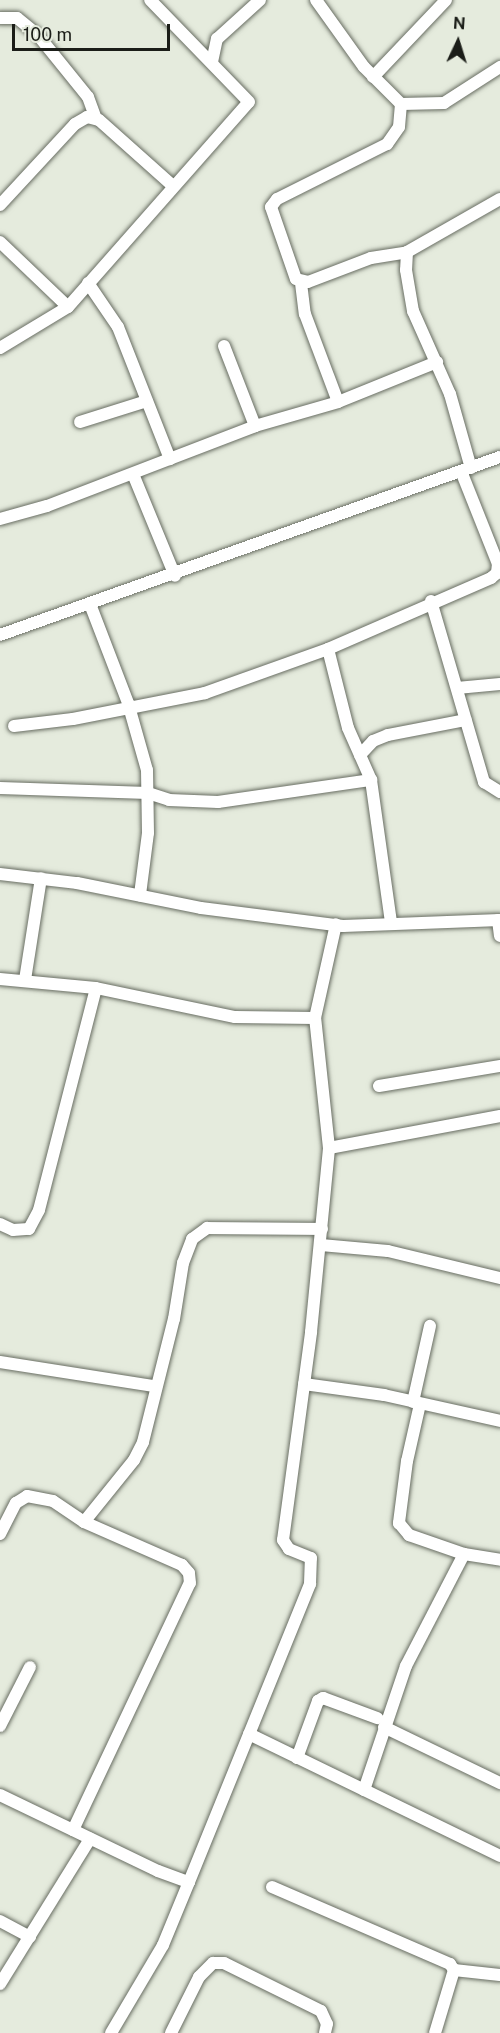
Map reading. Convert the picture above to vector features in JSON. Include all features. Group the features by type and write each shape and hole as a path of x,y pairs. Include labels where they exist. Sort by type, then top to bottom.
{"street":[{"path":"0,348 68,307 172,185 249,102 150,0"},
{"path":"212,62 217,39 260,0"},
{"path":"316,0 373,77 401,104 444,103 500,67"},
{"path":"373,77 446,0"},
{"path":"0,18 17,18 37,34 88,97 96,119"},
{"path":"338,402 305,314 301,283 271,207 277,199 387,144 399,127 401,104"},
{"path":"0,205 75,124 87,117 96,119 172,185"},
{"path":"301,283 371,258 407,252 498,204"},
{"path":"0,242 68,307"},
{"path":"14,726 129,708 205,693 328,649 497,573 498,564 466,470 450,394 413,311 406,270 407,252"},
{"path":"88,283 113,317 170,459"},
{"path":"224,346 255,426"},
{"path":"0,519 133,474 255,426 338,402 437,362"},
{"path":"80,422 147,401"},
{"path":"0,635 175,576 500,458"},
{"path":"133,474 175,576"},
{"path":"431,602 484,782 500,792"},
{"path":"90,604 129,708 147,770 148,793 140,895"},
{"path":"328,649 348,728 371,780 391,923"},
{"path":"457,688 500,684"},
{"path":"360,755 373,741 388,735 466,720"},
{"path":"0,788 148,793 169,800 218,802 371,780"},
{"path":"0,874 41,878 201,908 336,924 499,920 500,936"},
{"path":"25,980 41,878"},
{"path":"111,2033 163,1945 310,1584 311,1558 290,1549 283,1540 321,1245 329,1148 315,1018 336,924"},
{"path":"0,979 96,988 235,1017 315,1018"},
{"path":"0,1224 13,1230 29,1229 39,1210 96,988"},
{"path":"379,1086 500,1066"},
{"path":"329,1148 500,1116"},
{"path":"84,1522 134,1460 143,1442 154,1386 174,1319 183,1263 199,1232 207,1228 322,1229"},
{"path":"321,1245 388,1251 500,1278"},
{"path":"430,1326 399,1523 409,1535 464,1554 500,1560"},
{"path":"0,1362 154,1386"},
{"path":"304,1384 417,1403 500,1421"},
{"path":"0,1534 16,1503 27,1496 53,1501 84,1522 182,1565 189,1573 190,1583 73,1830"},
{"path":"364,1790 381,1723 406,1666 464,1554"},
{"path":"0,1726 30,1667"},
{"path":"297,1758 318,1701 323,1698 381,1723 500,1783"},
{"path":"249,1734 500,1856"},
{"path":"0,1795 90,1839 189,1882"},
{"path":"0,1984 90,1839"},
{"path":"272,1887 450,1964 454,1970"},
{"path":"0,1921 30,1937"},
{"path":"171,2033 199,1977 213,1963 224,1963 321,2011 327,2025 325,2033"},
{"path":"454,1970 500,1975"},
{"path":"435,2033 454,1970"}]}
